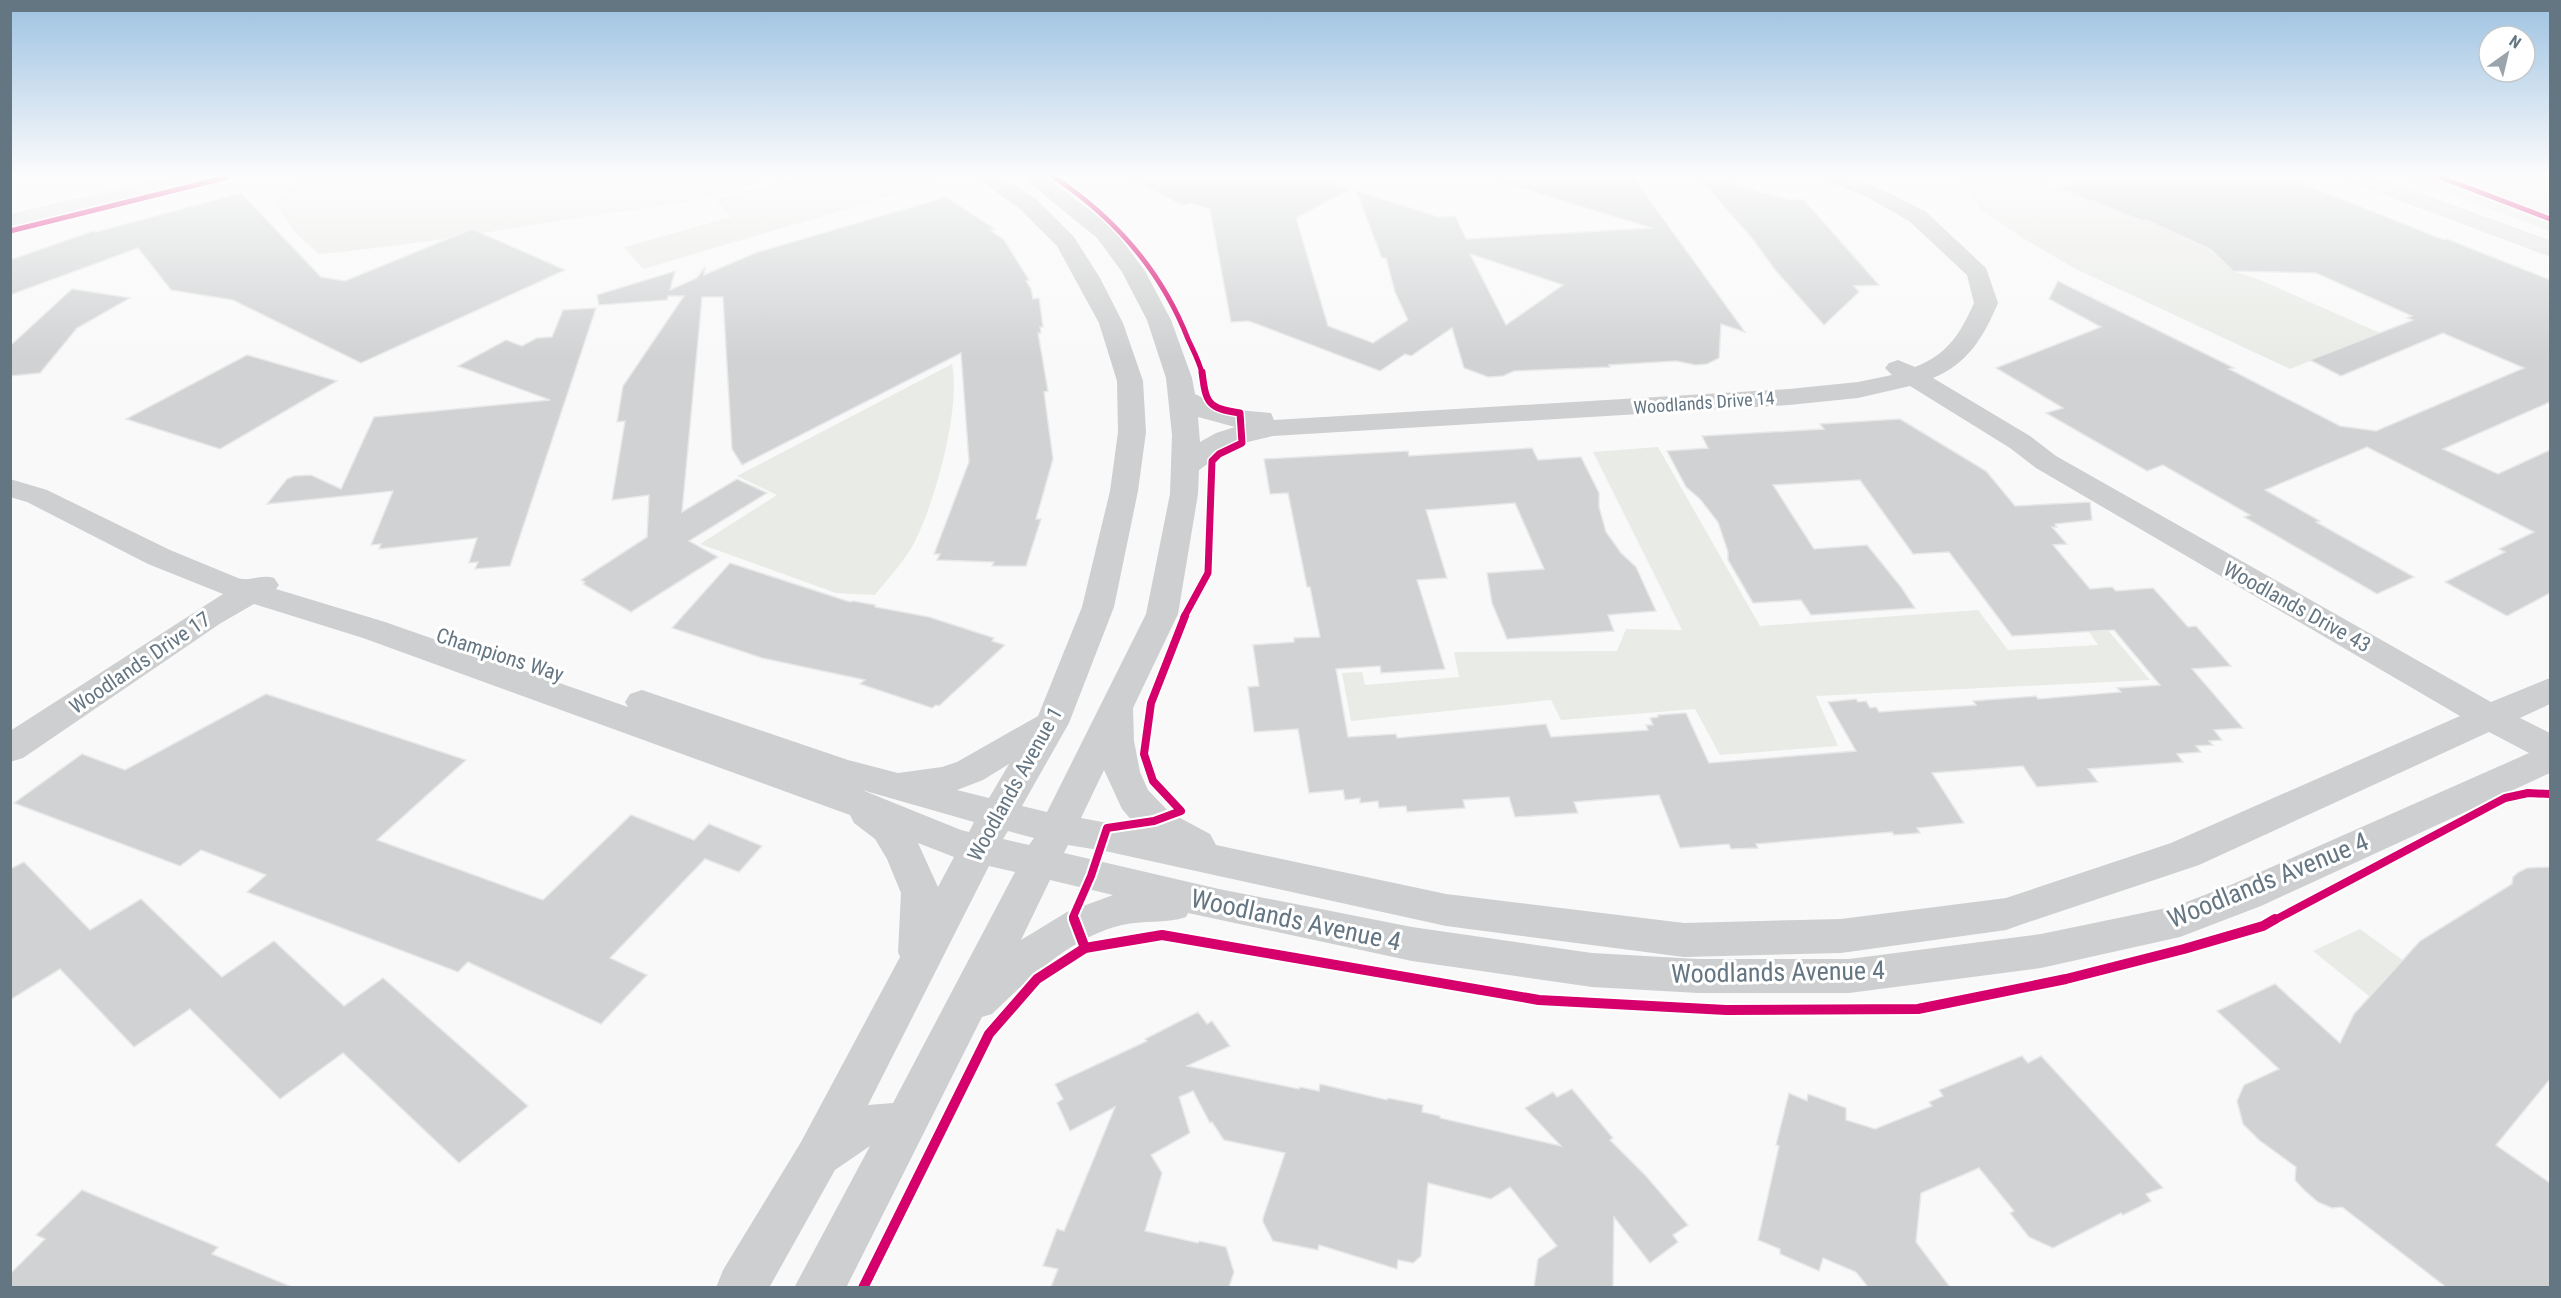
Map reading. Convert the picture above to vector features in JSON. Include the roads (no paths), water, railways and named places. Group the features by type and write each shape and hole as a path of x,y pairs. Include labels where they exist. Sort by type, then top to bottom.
{"main road":[{"path":"2519,238 2550,249"}],"street":[{"name":"Woodlands Avenue 1","path":"741,1287 817,1157 978,849 1052,723 1100,599 1124,491 1132,432 1130,381 1111,323 1088,278 1062,238"},
{"path":"819,1287 842,1247 1057,829 1162,614 1184,494 1186,467 1182,398 1179,378 1159,320 1133,271 1109,238"},
{"name":"Woodlands Drive 14","path":"1186,467 1214,444 1227,437 1241,432 1273,428 1789,397 1867,389 1897,374 1944,341 1962,307 1965,292 1961,273 1925,238"},
{"name":"Woodlands Drive 14","path":"1182,398 1214,414 1240,420 1780,388 1897,374 1939,365 1966,344 1986,303 1978,273 1940,238"},
{"name":"Woodlands Drive 43","path":"1897,374 2007,447 2046,462 2491,718 2550,748"},
{"name":"Champions Way","path":"10,471 48,482 248,582"},
{"name":"Champions Way","path":"10,488 37,496 159,556 499,653 845,785 955,843 978,849"},
{"name":"Woodlands Drive 17","path":"10,729 248,582"},
{"name":"Woodlands Drive 17","path":"10,749 210,616 248,582"},
{"name":"Woodlands Avenue 4","path":"999,815 1446,910 1684,940 1841,936 2006,914 2185,854 2550,690"},
{"path":"1119,704 1116,727 1120,761 1129,791 1154,821 1180,837 1219,854 1272,872"},
{"path":"845,785 908,784 945,780 970,771 1052,723"},
{"name":"Woodlands Avenue 4","path":"978,849 1219,905 1465,953 1592,970 1698,976 1849,976 2041,951 2180,921 2247,895 2550,758"},
{"path":"845,785 888,829 904,854 921,893 916,966"},
{"name":"Champions Way","path":"845,785 999,815"},
{"path":"958,1019 1005,974 1076,927 1122,909 1146,906 1219,905"},
{"path":"817,1157 847,1132 866,1124 887,1122 904,1124"}]}
